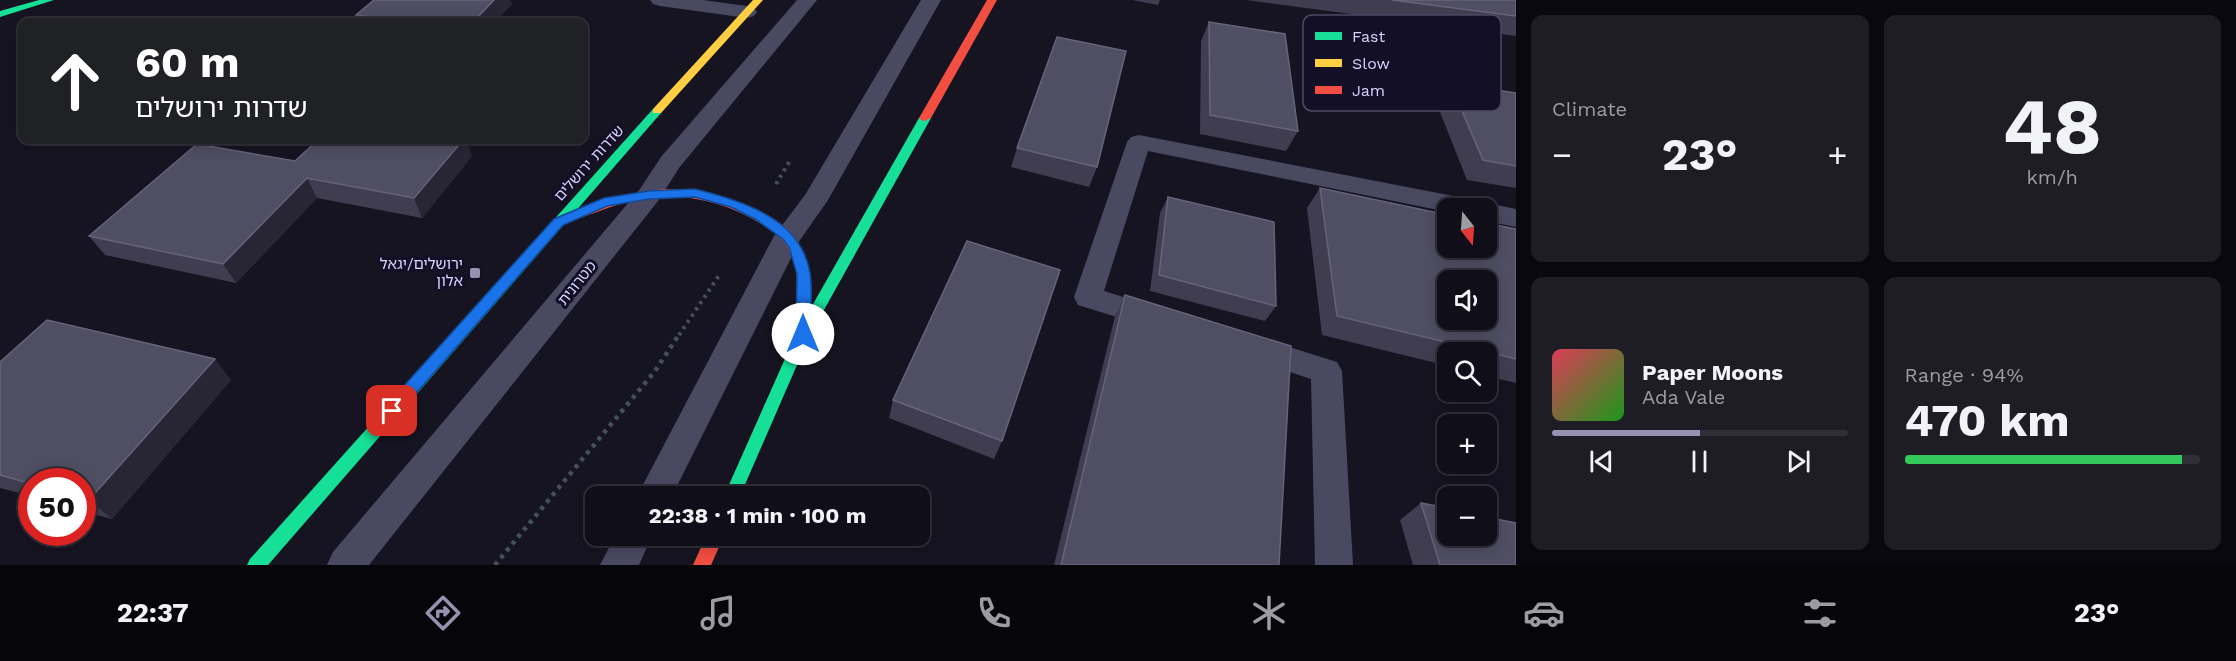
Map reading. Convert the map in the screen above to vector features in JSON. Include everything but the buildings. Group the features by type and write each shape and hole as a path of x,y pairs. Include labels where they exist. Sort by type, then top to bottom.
{"main road":[{"path":"0,14 49,0"},
{"path":"736,486 803,334 992,0"},
{"name":"שדרות ירושלים","path":"256,565 753,6"},
{"path":"559,222 604,202 649,195 695,193 735,204 759,216 788,236 795,247 803,274 803,334"},
{"path":"702,565 711,546"}],"lane":[{"path":"660,0 753,6"},
{"name":"מטרונית","path":"346,565 649,195 670,163 807,0"},
{"path":"659,486 788,236 815,200 931,0"},
{"path":"1179,325 1088,297 1139,142 1437,202"},
{"path":"1497,214 1516,218"},
{"path":"1224,339 1326,371 1334,565"},
{"path":"619,565 629,546"}],"path":[{"path":"495,565 655,371 759,216"}],"traffic: fast":[{"path":"0,14 49,0"},
{"path":"256,565 657,111"},
{"path":"736,486 803,334 925,118"}],"traffic: slow":[{"path":"657,111 758,0"}],"traffic: jam":[{"path":"925,118 992,0"},
{"path":"566,218 614,201 639,195 663,193 687,193 711,197 735,205 774,226 794,246 803,277 803,332"},
{"path":"702,565 711,546"}],"place":[{"name":"ירושלים/יגאל אלון","path":"475,273"}],"route":[{"path":"392,411 559,222 604,202 649,195 695,193 735,204 759,216 788,236 795,247 803,274 803,334"}]}
